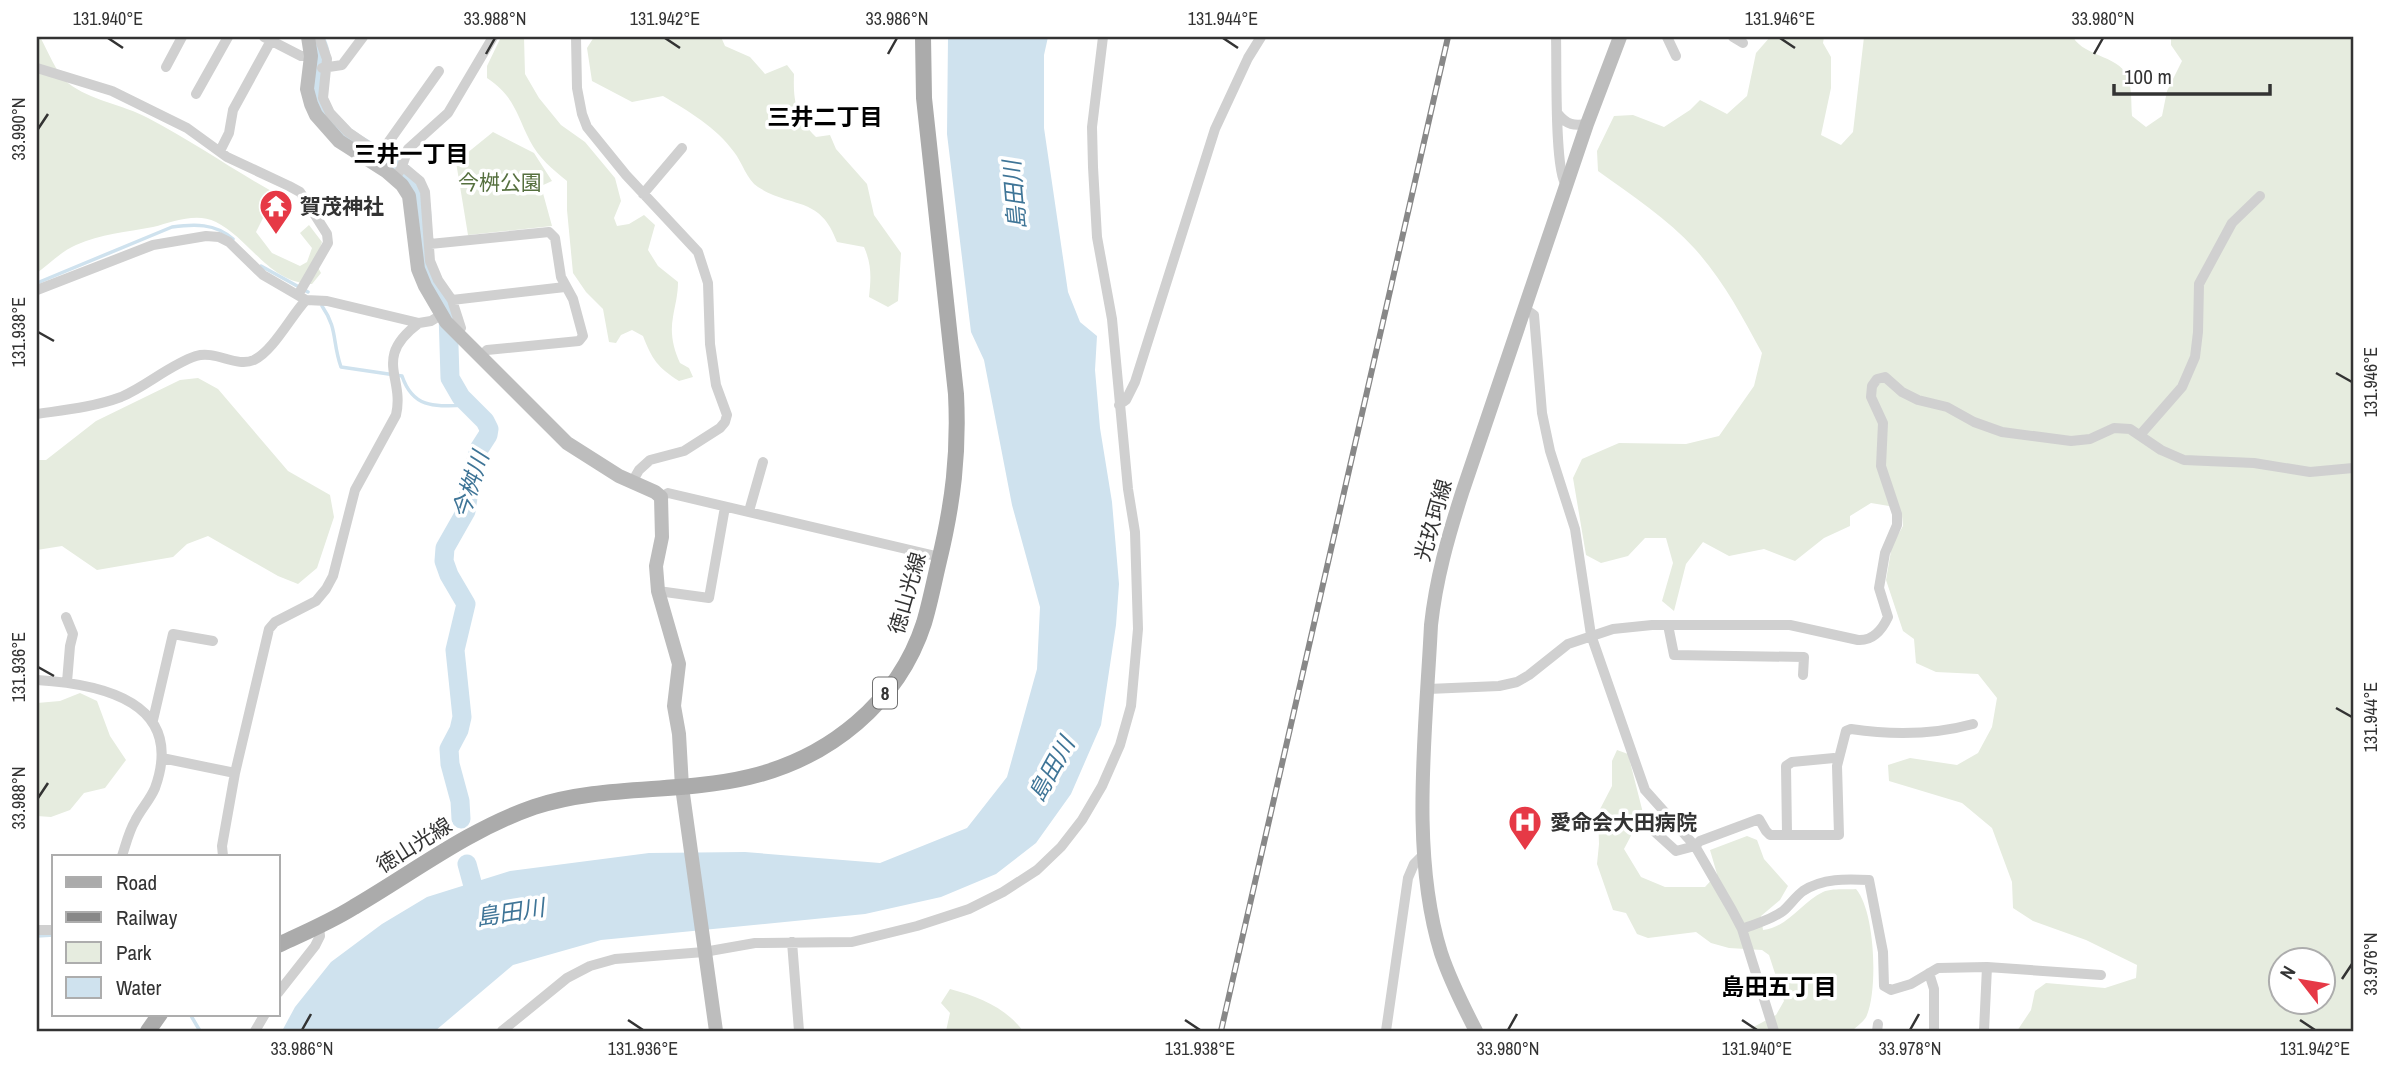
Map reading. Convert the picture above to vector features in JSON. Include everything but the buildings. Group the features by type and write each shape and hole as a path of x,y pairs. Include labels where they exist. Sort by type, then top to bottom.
{"main road":[{"name":"徳山光線","path":"280,944 353,908 426,861 498,821 536,807 601,792 682,792 747,778 813,755 846,733 873,709 892,685 912,654 924,623 953,498 958,439 956,394 924,98 923,37"},
{"path":"148,1031 159,1016"}],"street":[{"path":"166,67 182,37"},
{"path":"196,94 228,37"},
{"path":"308,37 310,60 307,89 316,115 339,141 420,181 425,192 430,261 438,280 452,300 461,328 458,333"},
{"path":"319,37 327,59 323,97 330,113 340,125 380,154 439,71"},
{"path":"220,150 229,133 233,110 269,38 326,68 342,65 363,37"},
{"path":"576,37 577,88 587,127 643,194 698,252 708,283 710,344 716,384 727,415 719,428 684,451 650,460 639,470 632,482"},
{"path":"502,1031 566,978 590,966 626,957 703,946 852,942 969,909 1003,892 1037,870 1082,820 1102,786 1120,745 1131,706 1138,629 1135,532 1119,405 1112,319 1097,237 1092,127 1104,37"},
{"path":"1119,405 1126,400 1135,382 1216,129 1248,58 1261,37"},
{"path":"1556,37 1561,179 1566,185"},
{"name":"光玖珂線","path":"1476,1031 1441,954 1432,916 1424,854 1422,829 1433,606 1444,547 1587,124 1620,37"},
{"path":"1667,37 1676,56"},
{"path":"490,39 448,113 408,149 399,172 409,196 418,269 441,315 567,443 597,464 660,496 662,537 656,566 658,591 679,664 674,706 679,734 682,792 716,1031"},
{"path":"37,68 113,90 187,128 237,162 300,192 327,234 328,243 302,298 265,353 254,360 245,363 215,355 199,355 120,397 99,404 37,414"},
{"path":"1558,114 1564,122 1587,124"},
{"path":"391,138 408,149"},
{"path":"643,194 682,148"},
{"path":"2140,435 2182,387 2195,357 2199,284 2232,223 2260,196"},
{"path":"430,244 549,232 555,238 561,277 573,299 583,336 579,341 487,350 481,356"},
{"path":"37,290 153,245 206,236 219,237 229,242 263,275 302,298 327,301 419,323"},
{"path":"452,300 565,287"},
{"path":"1524,308 1534,315 1542,413 1550,451 1575,529 1591,635 1645,790 1695,846 1742,929 1774,1031"},
{"path":"223,855 222,846 236,773 269,629 275,622 316,601 333,576 355,490 396,415 399,402 391,366 395,351 411,328 441,315"},
{"path":"1428,689 1499,686 1517,682 1568,645 1613,629 1668,625 1790,625 1865,640 1875,636 1888,617 1879,589 1885,553 1897,525 1898,514 1881,466 1883,423 1871,397 1872,386 1877,379 1885,377 1902,392 1918,400 1947,407 1974,422 2002,432 2071,441 2090,439 2114,428 2130,429 2161,450 2184,460 2254,463 2310,471 2353,468"},
{"path":"750,511 763,462"},
{"path":"660,496 668,493 940,556"},
{"path":"658,591 709,598 725,507"},
{"path":"66,617 73,634 67,682"},
{"path":"1668,625 1674,655 1804,657 1803,675"},
{"path":"121,855 133,823 155,788 162,758 153,720 173,634 213,641"},
{"path":"37,680 67,682 102,690 144,710 153,720"},
{"path":"1654,831 1676,850 1695,846 1700,841 1759,819 1770,835 1839,835 1838,760 1846,731 1851,729 1884,734 1953,729 1973,724"},
{"path":"162,758 236,773"},
{"path":"1787,834 1786,766 1793,762 1834,758 1838,760"},
{"path":"1386,1031 1408,878 1414,864 1424,854"},
{"path":"1742,929 1772,918 1802,892 1821,883 1843,878 1869,880 1883,952 1884,986 1891,990 1911,984 1938,968 1987,967 2102,975"},
{"path":"280,990 315,946 320,936 318,926"},
{"path":"792,942 799,1031"},
{"path":"1984,1031 1987,967"},
{"path":"1929,973 1934,989 1934,1031"}],"green space":[{"path":"37,37 40,37 60,74 77,89 148,118 288,200 285,210 268,208 256,232 272,253 300,266 307,262 312,248 300,233 309,225 322,242 315,262 321,273 312,284 297,282 272,269 228,230 216,222 201,218 184,219 85,241 66,251 37,273"},
{"path":"501,37 524,37 525,74 539,98 561,125 585,142 615,178 621,201 614,218 617,226 629,224 644,215 655,225 648,250 658,266 678,282 672,323 673,340 680,363 689,368 693,377 679,381 665,371 653,357 643,336 632,330 621,335 616,343 609,342 603,309 586,292 573,273 567,181 537,152 509,98 487,78 487,66"},
{"path":"594,37 721,37 725,46 750,57 765,74 787,65 794,74 795,101 804,123 816,137 830,135 836,149 867,184 874,215 901,253 898,301 888,307 869,297 870,272 864,247 837,242 830,227 813,210 758,187 727,143 701,120 663,96 632,102 592,81 587,48"},
{"path":"1770,37 1824,37 1823,43 1831,57 1831,88 1821,135 1841,145 1853,132 1864,37 2073,37 2086,49 2112,61 2125,73 2130,85 2132,116 2146,127 2162,116 2167,91 2182,61 2171,45 2171,37 2353,37 2353,1031 2017,1031 2031,1010 2035,991 2046,983 2105,988 2136,978 2137,965 2086,940 2033,921 2013,908 2012,882 1992,828 1962,803 1889,781 1888,765 1910,758 1957,765 1978,753 1992,727 1997,698 1978,674 1936,672 1916,663 1914,639 1903,631 1886,580 1892,545 1903,526 1902,516 1895,507 1871,503 1850,516 1850,526 1824,538 1795,561 1764,549 1729,556 1703,542 1686,564 1674,611 1662,601 1673,563 1666,538 1645,538 1628,556 1601,563 1586,555 1573,478 1582,459 1619,443 1686,444 1719,436 1754,386 1762,353 1732,299 1705,261 1661,217 1598,171 1597,151 1614,116 1633,115 1664,127 1700,100 1727,114 1747,96 1756,53"},
{"name":"今桝公園","path":"493,132 534,153 552,181 541,186 552,226 468,235 456,162"},
{"path":"198,378 218,389 288,471 330,495 334,517 317,568 298,584 278,576 208,536 187,544 173,557 97,570 62,546 37,550 37,460 46,460 96,421 180,380"},
{"path":"80,693 97,701 110,736 126,760 105,788 84,793 70,810 51,817 37,816 37,703 60,701"},
{"path":"1617,750 1628,754 1643,813 1624,849 1641,877 1665,887 1705,887 1717,874 1710,850 1747,836 1757,840 1764,859 1788,886 1780,900 1761,916 1763,930 1780,925 1823,892 1856,889 1871,931 1873,987 1867,1015 1852,1031 1746,1031 1776,1015 1784,1001 1769,955 1762,950 1729,948 1711,943 1696,932 1648,938 1637,934 1626,913 1613,910 1597,864 1598,813 1612,786 1612,761"},
{"path":"950,989 1000,1009 1023,1031 946,1031 950,1013 941,1003"}],"water":[{"name":"島田川","path":"948,37 1048,37 1044,55 1044,128 1068,292 1080,322 1097,336 1095,370 1100,428 1112,502 1119,584 1116,625 1101,725 1071,794 1036,843 996,874 941,897 865,914 601,940 513,965 435,1031 282,1031 295,1007 331,962 382,924 427,897 510,871 649,853 745,852 880,863 967,828 1007,777 1037,669 1040,607 1012,505 984,360 971,332 947,134"}],"waterway":[{"name":"今桝川","path":"315,37 320,52 315,82 316,96 328,119 351,140 401,171 417,190 422,210 425,265 448,313 450,378 461,397 485,421 489,429 479,449 466,511 445,548 444,561 466,604 455,650 462,717 459,730 449,749 461,819"},
{"path":"37,283 172,227 212,227 233,239"},
{"path":"261,266 308,292"},
{"path":"322,306 333,329 341,367 402,376 413,395 429,404 470,405"},
{"name":"今桝川","path":"467,864 479,908"},
{"path":"37,936 52,935"},
{"path":"191,1016 200,1031"}],"railway":[{"path":"1221,1031 1448,37"}],"place":[{"name":"賀茂神社","path":"276,236"},
{"name":"愛命会大田病院","path":"1525,852"}],"district":[{"name":"三井二丁目","path":"825,116"},
{"name":"三井一丁目","path":"411,153"},
{"name":"島田五丁目","path":"1779,986"}]}
